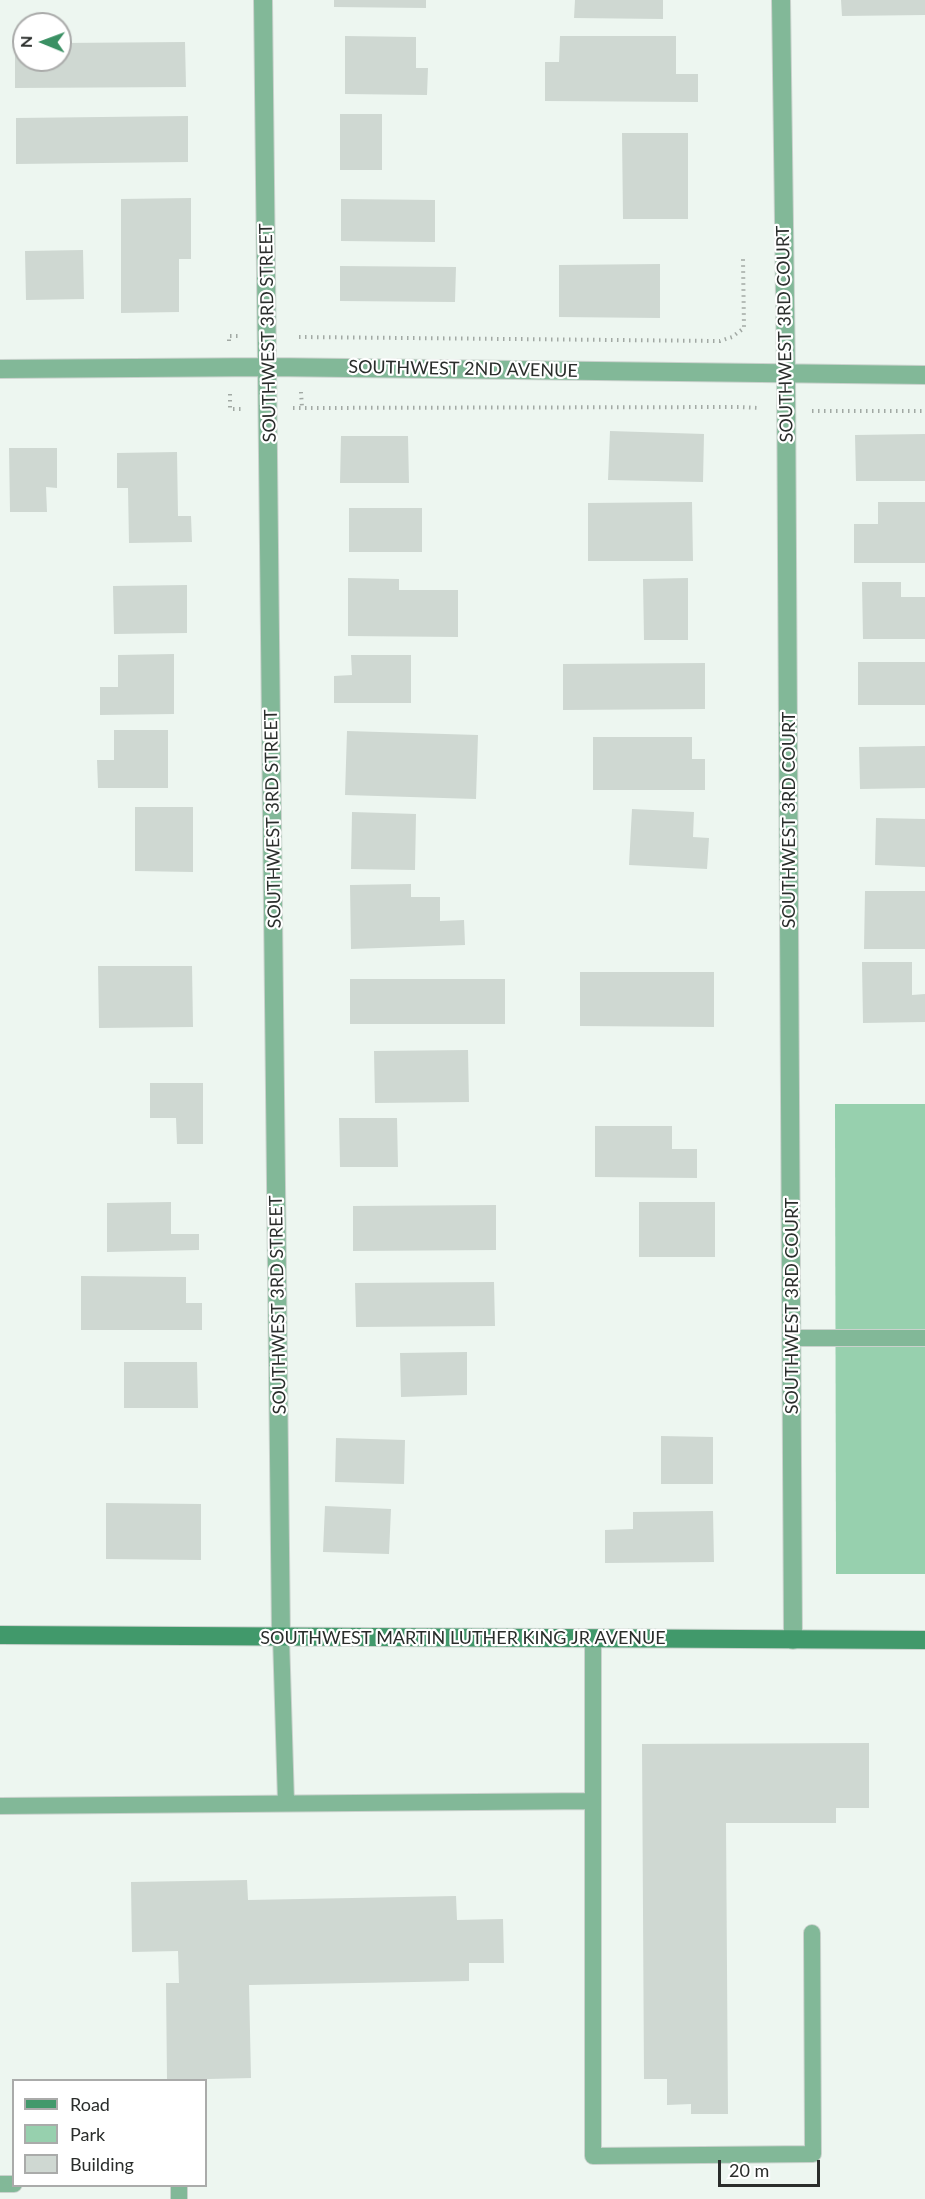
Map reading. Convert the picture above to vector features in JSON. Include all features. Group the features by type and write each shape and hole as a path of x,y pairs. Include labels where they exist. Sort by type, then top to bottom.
{"street":[{"name":"SOUTHWEST 3RD STREET","path":"263,0 281,1637"},
{"name":"SOUTHWEST 3RD COURT","path":"781,0 786,374 793,1640"},
{"name":"SOUTHWEST 2ND AVENUE","path":"0,369 268,367 925,375"},
{"name":"SOUTHWEST MARTIN LUTHER KING JR AVENUE","path":"0,1635 925,1640"}],"lane":[{"path":"792,1338 925,1338"},
{"path":"281,1637 286,1802"},
{"path":"593,1638 593,2156 813,2154 812,1932"},
{"path":"0,1806 593,1801"}],"path":[{"path":"299,337 720,341 732,337 744,328 743,259"},
{"path":"302,408 739,407 786,411 925,411"}],"green space":[{"path":"835,1104 925,1104 925,1574 836,1574"}],"building":[{"path":"334,0 426,0 426,8 334,7"},
{"path":"575,0 663,0 663,19 574,18"},
{"path":"841,0 925,0 925,15 842,16"},
{"path":"345,36 416,37 416,68 428,68 427,95 345,94"},
{"path":"560,36 676,36 676,74 698,74 698,102 545,101 545,62 559,62"},
{"path":"185,42 186,87 15,88 15,72 72,72 72,43"},
{"path":"340,114 382,114 382,170 340,170"},
{"path":"188,116 188,162 16,164 16,118"},
{"path":"622,133 688,133 688,219 623,219"},
{"path":"191,198 191,259 179,259 179,312 121,313 121,199"},
{"path":"341,199 435,200 435,242 341,241"},
{"path":"83,250 84,299 26,300 25,251"},
{"path":"660,264 660,318 559,317 559,265"},
{"path":"340,266 456,267 455,302 340,301"},
{"path":"610,431 704,434 703,482 608,480"},
{"path":"925,434 925,481 856,481 855,435"},
{"path":"341,436 408,436 409,483 340,483"},
{"path":"9,448 57,448 57,488 46,487 47,512 10,512"},
{"path":"177,452 178,516 191,516 192,542 129,543 128,488 117,488 117,453"},
{"path":"692,502 693,561 588,561 588,503"},
{"path":"878,502 925,502 925,563 854,563 854,524 878,524"},
{"path":"349,508 422,508 422,552 349,552"},
{"path":"348,578 399,579 399,590 458,590 458,637 348,636"},
{"path":"688,578 688,640 644,640 643,579"},
{"path":"862,582 901,582 901,597 925,597 925,639 863,639"},
{"path":"187,585 187,633 114,634 113,586"},
{"path":"174,654 174,714 100,715 100,687 118,687 118,655"},
{"path":"351,655 411,655 411,703 334,703 334,676 352,675"},
{"path":"858,662 925,662 925,705 858,705"},
{"path":"705,663 705,709 563,710 563,664"},
{"path":"114,730 168,730 168,788 98,788 97,760 114,760"},
{"path":"347,731 478,735 476,799 345,795"},
{"path":"593,737 692,737 692,759 705,759 705,790 593,790"},
{"path":"925,746 925,788 860,789 859,747"},
{"path":"135,807 193,807 193,872 135,871"},
{"path":"632,809 694,812 693,837 709,838 707,869 629,865"},
{"path":"352,812 416,814 415,870 351,869"},
{"path":"876,818 925,819 925,867 875,865"},
{"path":"411,884 411,897 440,897 440,921 464,920 465,945 351,949 350,885"},
{"path":"865,891 925,891 925,949 864,949"},
{"path":"862,962 912,962 912,995 925,994 925,1022 863,1023"},
{"path":"98,966 192,966 193,1027 99,1028"},
{"path":"580,972 714,972 714,1027 580,1026"},
{"path":"350,979 505,979 505,1024 350,1024"},
{"path":"468,1050 469,1102 375,1103 374,1051"},
{"path":"150,1083 203,1083 203,1144 177,1144 176,1118 150,1118"},
{"path":"339,1118 397,1118 398,1167 340,1167"},
{"path":"595,1126 672,1126 672,1149 697,1149 697,1178 595,1177"},
{"path":"171,1202 171,1234 199,1234 199,1250 107,1252 107,1203"},
{"path":"639,1202 715,1202 715,1257 639,1257"},
{"path":"496,1205 496,1250 353,1251 353,1206"},
{"path":"81,1276 186,1277 186,1303 202,1303 202,1330 81,1330"},
{"path":"494,1282 495,1326 356,1327 355,1283"},
{"path":"467,1352 467,1395 401,1397 400,1353"},
{"path":"124,1362 197,1362 198,1408 124,1408"},
{"path":"661,1436 713,1437 713,1484 661,1484"},
{"path":"336,1438 405,1440 404,1484 335,1482"},
{"path":"106,1503 201,1504 201,1560 106,1559"},
{"path":"325,1506 391,1509 389,1554 323,1552"},
{"path":"713,1511 714,1562 605,1563 605,1530 633,1529 633,1512"},
{"path":"869,1743 869,1808 836,1808 836,1823 726,1823 728,2114 691,2114 691,2104 667,2105 667,2079 644,2079 642,1744"},
{"path":"247,1880 248,1900 456,1896 457,1920 503,1919 504,1963 469,1963 469,1981 249,1985 251,2078 167,2079 166,1983 179,1983 178,1951 132,1952 131,1882"}]}
